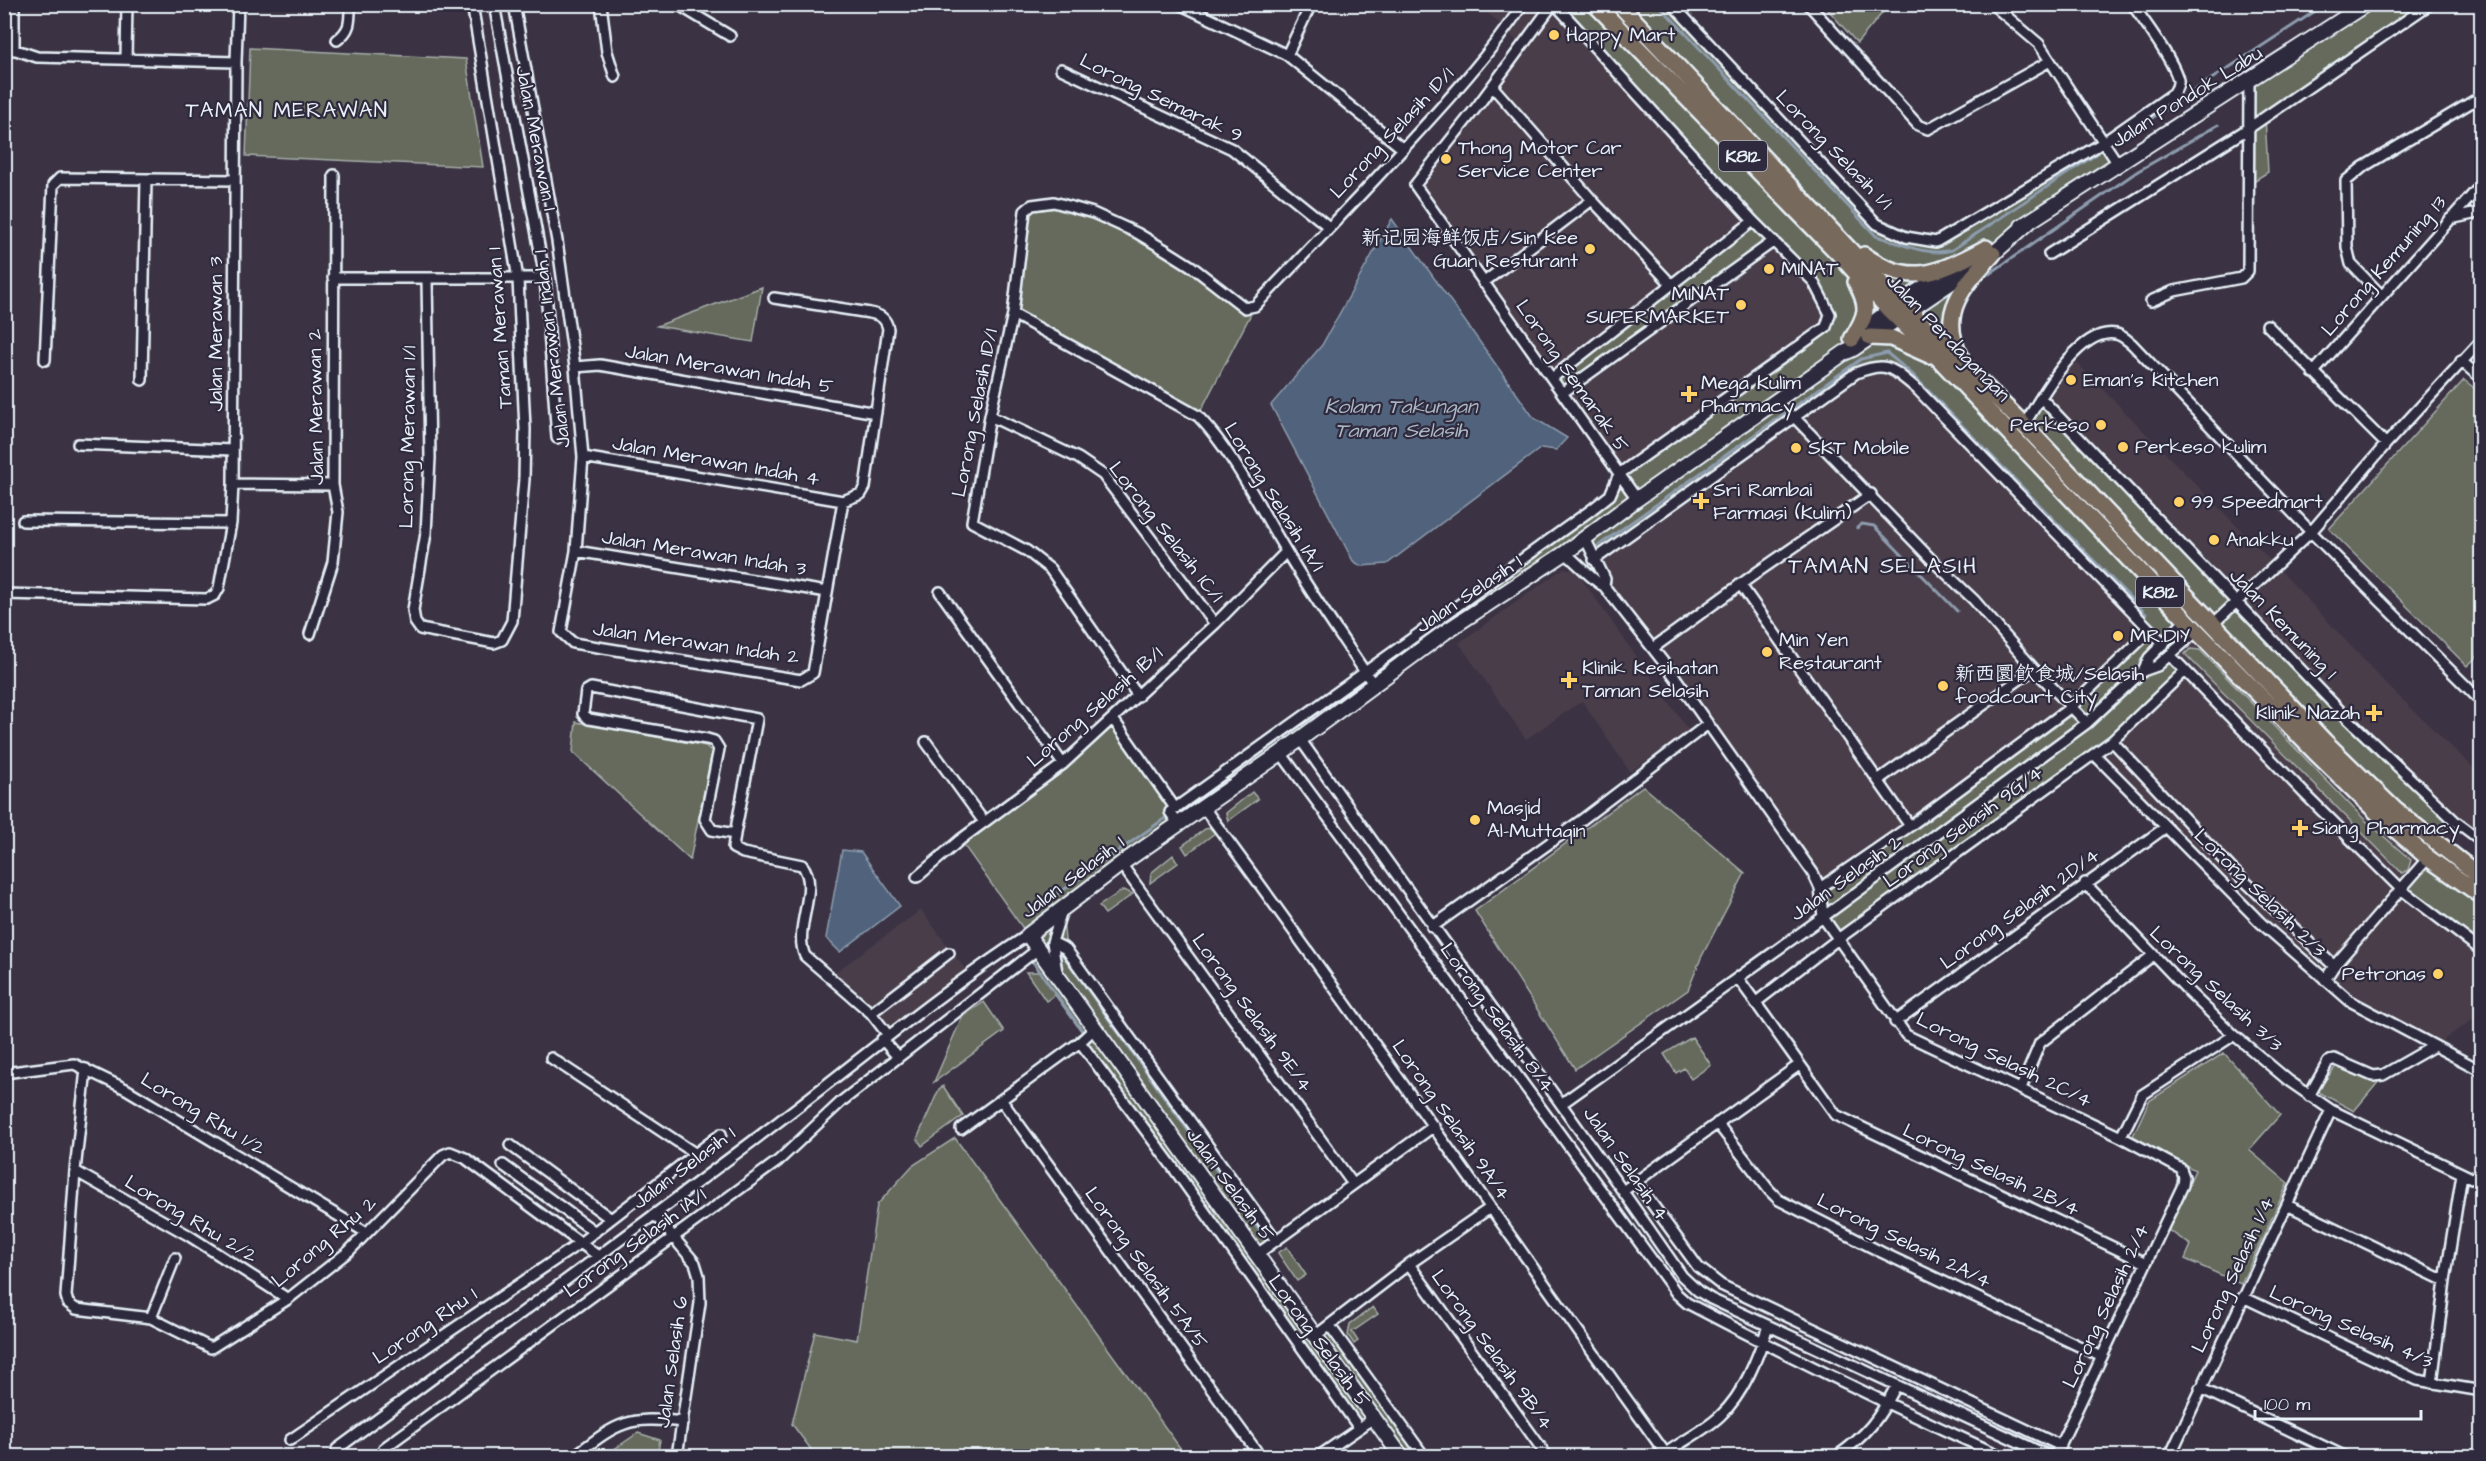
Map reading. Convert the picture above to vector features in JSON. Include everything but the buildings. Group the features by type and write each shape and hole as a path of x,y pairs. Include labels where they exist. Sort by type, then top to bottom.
{"main road":[{"name":"Jalan Perdagangan","path":"1595,4 1843,259 1975,377 2024,425 2325,742 2395,810 2481,878"},
{"name":"Jalan Perdagangan","path":"1619,4 1841,240 1942,362 2191,626 2388,823 2428,858 2481,896"},
{"path":"1841,240 1885,269 1913,276 1954,265 1990,251"},
{"path":"1975,377 1953,341 1953,316 1960,292 1990,251"},
{"path":"1843,259 1865,297 1866,309 1863,321 1852,339"},
{"path":"1870,337 1891,338 1942,362"}],"street":[{"path":"14,4 9,48 37,57 236,62"},
{"path":"126,59 127,4"},
{"name":"Jalan Merawan 3","path":"4,594 207,599 215,595 219,588 231,523 233,484 238,4"},
{"path":"337,40 345,35 350,25 350,4"},
{"name":"Taman Merawan 1","path":"472,4 518,279 525,429 524,479 512,621 502,640 494,643"},
{"name":"Jalan Merawan 1","path":"494,4 545,278 557,438"},
{"name":"Jalan Merawan Indah 1","path":"514,4 557,241 575,367 583,456 576,550 561,633 573,643"},
{"path":"601,4 607,52 615,77"},
{"path":"1179,4 1287,56 1403,149"},
{"path":"1287,56 1311,4"},
{"name":"Lorong Selasih 1D/1","path":"1138,696 1050,569 1027,551 972,522 990,416 1013,314 1025,211 1032,205 1054,202 1093,213 1137,233 1164,249 1191,266 1245,308 1255,306 1372,185 1459,90 1507,30 1523,4"},
{"path":"1179,825 1170,812 1175,808 1366,674 1591,510 1610,495 1619,474 1827,327 1830,319 1829,309 1813,281 1753,221 1554,4 1493,87 1592,200 1672,285"},
{"name":"Lorong Selasih 1/1","path":"1672,4 1877,224 1906,237 1936,242 2104,142 2168,99 2178,86 2175,72 2146,22 2132,4"},
{"path":"1808,4 1918,125 1928,129 2050,61"},
{"path":"1992,4 2039,44 2118,164"},
{"name":"Jalan Pondok Labu","path":"1900,310 1990,251 2029,222 2366,4"},
{"path":"2049,254 2249,128 2430,4"},
{"path":"684,6 730,36"},
{"name":"Lorong Semarak 9","path":"1061,69 1232,149 1329,227"},
{"path":"2151,301 2174,291 2241,278 2248,271 2249,81"},
{"name":"Lorong Semarak 5","path":"1493,87 1415,185 1637,500"},
{"path":"2382,296 2351,264 2348,247 2346,181 2363,167 2481,96"},
{"path":"514,121 535,118"},
{"name":"Jalan Merawan 2","path":"310,634 333,562 338,512 333,484 334,175"},
{"path":"45,360 53,185 60,178 235,180"},
{"path":"142,380 146,179"},
{"name":"Lorong Kemuning 13","path":"2313,373 2481,184"},
{"path":"1483,283 1592,200"},
{"path":"2450,219 2481,212"},
{"path":"1552,378 1753,221"},
{"path":"1562,393 1774,242"},
{"path":"333,278 545,278"},
{"name":"Lorong Merawan 1/1","path":"427,279 430,458 426,532 413,610 415,622 420,629 494,643"},
{"path":"774,298 880,315 887,323 865,487 861,494 843,501 827,592"},
{"name":"Jalan Selasih 1","path":"338,1449 655,1215 790,1113 885,1037 1028,935 1121,864 1281,753 1450,629 1565,553 1844,353 1870,337 1900,310"},
{"name":"Jalan Selasih 1","path":"1844,353 1852,339 1900,310"},
{"name":"Lorong Selasih 1A/1","path":"1013,314 1198,416 1215,434 1286,552 1374,686"},
{"path":"2267,324 2313,373 2386,444"},
{"path":"2024,425 2070,356 2091,340 2106,334 2118,334 2132,344 2311,532 2481,702"},
{"path":"2212,625 2311,532 2386,444 2481,340"},
{"path":"2461,362 2481,379"},
{"name":"Jalan Merawan Indah 5","path":"575,367 600,365 876,413"},
{"path":"1594,560 1856,373 1880,366 1890,368 1917,388 2164,644"},
{"name":"Jalan Kemuning 1","path":"2041,398 2348,719 2456,821 2481,841"},
{"name":"Lorong Selasih 1C/1","path":"990,416 1078,458 1103,475 1215,624"},
{"path":"1793,416 1871,494 1931,559 1974,600 2034,669 2086,723"},
{"path":"78,444 233,450"},
{"name":"Jalan Merawan Indah 4","path":"583,456 843,501"},
{"path":"233,484 333,484"},
{"path":"1653,648 1740,584 1871,494"},
{"path":"24,521 231,523"},
{"path":"1585,538 1605,579 1604,586"},
{"name":"Jalan Merawan Indah 3","path":"576,550 827,592"},
{"name":"Lorong Selasih 1B/1","path":"917,877 984,822 1063,764 1113,720 1215,624 1286,552"},
{"path":"1565,553 1579,563 1599,585 1604,586 1653,648 1708,724 1813,873 1820,888 1823,917"},
{"path":"1740,584 1910,826"},
{"name":"Jalan Merawan Indah 2","path":"573,643 801,680 813,673 827,592"},
{"path":"940,592 1063,764"},
{"path":"2143,671 2150,658 2164,644 2191,626"},
{"path":"2143,671 2157,666 2170,655 2191,626"},
{"path":"1820,888 1910,826 2071,707 2151,630"},
{"path":"2170,655 2305,795 2402,890 2481,951"},
{"path":"1878,780 2034,669"},
{"name":"Jalan Selasih 2","path":"1561,1104 1823,917 2086,723 2143,671"},
{"name":"Lorong Selasih 9G/4","path":"1755,1003 1838,939 2112,741 2185,671"},
{"path":"735,834 712,830 705,819 719,749 714,741 589,719 583,714 586,691 591,688 757,719 733,848 742,853 802,865 808,872 810,881 801,934 801,947 805,956 871,1013 897,1056"},
{"path":"1113,720 1175,808"},
{"path":"1432,927 1579,822 1708,724"},
{"name":"Jalan Selasih 4","path":"1300,739 1682,1276 1698,1291 1768,1326 2049,1456"},
{"path":"2112,741 2231,868 2334,966"},
{"path":"926,742 984,822"},
{"name":"Lorong Selasih 8/4","path":"1281,753 1677,1294 1687,1303 1762,1342"},
{"name":"Lorong Selasih 2/3","path":"2094,754 2261,923 2350,1001 2481,1071"},
{"name":"Lorong Selasih 9A/4","path":"1204,808 1434,1126 1664,1455"},
{"name":"Lorong Selasih 2D/4","path":"1895,1022 2085,883 2166,827"},
{"path":"2325,980 2334,966 2428,858"},
{"name":"Lorong Selasih 9E/4","path":"1121,864 1353,1184"},
{"name":"Lorong Selasih 3/3","path":"2085,883 2152,956 2234,1035 2309,1096 2331,1110"},
{"path":"1060,981 1055,966 1052,942 1062,910"},
{"name":"Lorong Selasih 2C/4","path":"1823,917 1906,1035 2121,1137 2181,1169"},
{"name":"Jalan Selasih 5","path":"1028,935 1401,1456"},
{"path":"1052,942 1066,949 1276,1240"},
{"name":"Lorong Selasih 1A/1","path":"384,1448 778,1161 842,1101 897,1056 1038,949"},
{"path":"871,1013 949,953"},
{"path":"2020,1088 2040,1043 2152,956"},
{"name":"Lorong Selasih 2B/4","path":"1738,978 1836,1115 2146,1263"},
{"path":"1489,1037 1504,1026"},
{"path":"961,1129 1002,1101 1094,1029"},
{"path":"2121,1137 2142,1095 2234,1035"},
{"name":"Lorong Selasih 5","path":"1080,1042 1175,1170 1359,1428"},
{"path":"2309,1096 2328,1062 2334,1059 2373,1076 2383,1075 2434,1046"},
{"path":"551,1058 696,1154"},
{"name":"Lorong Rhu 1/2","path":"7,1073 74,1064 86,1069 126,1089 368,1233"},
{"path":"1623,1191 1799,1065"},
{"path":"86,1069 75,1171 66,1296 68,1303 76,1309 151,1318 174,1258"},
{"name":"Lorong Selasih 5A/5","path":"1002,1101 1260,1456"},
{"path":"2331,1110 2481,1183"},
{"name":"Lorong Selasih 1/4","path":"2170,1456 2331,1110"},
{"name":"Lorong Selasih 2A/4","path":"1718,1124 1779,1200 1881,1252 2102,1357"},
{"path":"1256,1255 1434,1126"},
{"name":"Lorong Rhu 1","path":"290,1440 580,1243 721,1134"},
{"path":"510,1145 611,1219"},
{"name":"Lorong Rhu 2","path":"151,1318 211,1348 288,1299 349,1251 443,1155 450,1152 465,1158 580,1243"},
{"path":"503,1165 595,1232"},
{"name":"Lorong Selasih 2/4","path":"2055,1456 2182,1185 2184,1177 2181,1169"},
{"name":"Lorong Rhu 2/2","path":"75,1171 188,1235 288,1299"},
{"path":"2432,1383 2462,1174"},
{"path":"1636,1182 1698,1267 1721,1285 2061,1446"},
{"path":"2287,1205 2445,1281"},
{"path":"1315,1336 1409,1264 1490,1208"},
{"name":"Jalan Selasih 6","path":"655,1215 695,1263 700,1290 677,1456"},
{"path":"580,1243 598,1257"},
{"name":"Lorong Selasih 9B/4","path":"1409,1264 1547,1456"},
{"name":"Lorong Selasih 4/3","path":"2243,1297 2417,1380 2481,1391"},
{"path":"1330,1326 1424,1456"},
{"path":"1664,1455 1718,1418 1729,1407 1743,1385 1768,1326"},
{"path":"1762,1342 1887,1404 2001,1456"},
{"path":"1837,1456 1860,1440 1887,1404 1896,1386"},
{"path":"2200,1389 2344,1456"},
{"path":"574,1456 609,1431 627,1422 651,1418 683,1422"},
{"path":"1319,1456 1374,1418"}],"shaded area":[{"path":"1476,5 1595,5 1870,337 2151,630 2071,707 1820,888 1813,873 1604,586 1588,548 1636,500 1415,185 1522,46 1493,17"},
{"path":"2070,356 2275,565 2388,686 2481,775 2481,841 2348,719 2041,398"},
{"name":"Klinik Kesihatan Taman Selasih","path":"1564,568 1576,571 1689,731 1630,772 1582,701 1526,739 1459,643"},
{"path":"2197,631 2315,752 2481,896 2481,1014 2434,1046 2388,1022 2325,980 2094,754"},
{"path":"921,910 970,976 888,1035 830,976"}],"green space":[{"path":"1555,5 1594,5 2191,625 2164,652 2160,647 2144,670 2170,655 2185,671 2112,741 1838,939 1823,917 1820,888 2071,707 2147,634 1989,464 1890,368 1865,370 1594,560 1585,539 1374,686 1367,675 1610,495 1619,474 1830,319 1813,281 1774,241 1562,393 1552,378 1753,221"},
{"path":"1619,5 1672,5 1877,224 1937,242 2104,142 2118,164 1902,301"},
{"path":"1824,5 1889,5 1857,43"},
{"path":"2366,5 2430,5 2265,116 2268,172 2249,184 2249,81"},
{"path":"250,48 466,59 483,167 246,156"},
{"path":"1054,202 1137,233 1245,308 1255,306 1198,416 1013,314 1025,211"},
{"path":"1993,254 1956,304 1960,355 1910,310"},
{"path":"762,287 753,342 657,326"},
{"path":"2464,380 2482,394 2481,653 2467,666 2329,529"},
{"path":"2041,398 2237,602 2455,821 2435,843 2395,810 2024,425"},
{"path":"2190,649 2200,650 2365,820 2411,860 2408,870 2402,873 2185,654"},
{"path":"1113,719 1175,808 1179,825 1062,910 1066,949 1276,1240 1256,1255 1314,1336 1330,1326 1424,1456 1401,1456 1374,1418 1359,1428 1175,1170 1076,1036 1082,1032 1055,995 1046,1001 1026,972 1038,972 1033,962 1037,948 960,840"},
{"path":"576,722 706,746 712,752 690,860 573,752"},
{"path":"1643,786 1745,873 1701,958 1688,990 1575,1069 1475,911"},
{"path":"1252,792 1258,799 1228,821 1226,813"},
{"path":"1210,828 1215,833 1187,854 1182,846 1205,829"},
{"path":"1173,855 1178,863 1150,883 1151,873"},
{"path":"2428,858 2481,896 2481,951 2402,890"},
{"path":"1123,890 1133,894 1105,914 1099,906"},
{"path":"984,1002 1004,1031 934,1082 962,1017"},
{"path":"1692,1037 1711,1065 1691,1079 1684,1068 1676,1073 1664,1054"},
{"path":"2224,1053 2280,1115 2249,1150 2288,1183 2241,1284 2185,1259 2191,1245 2168,1230 2195,1170 2133,1136 2149,1101"},
{"path":"2340,1061 2380,1080 2354,1111 2317,1091"},
{"path":"943,1086 963,1116 922,1146 917,1139 939,1089"},
{"path":"955,1138 1186,1456 816,1456 792,1424 815,1332 857,1340 877,1205 912,1166"},
{"path":"1287,1247 1306,1275 1297,1281 1278,1253"},
{"path":"1373,1307 1378,1314 1352,1332 1358,1341 1354,1344 1348,1335 1350,1324"},
{"path":"638,1433 660,1440 657,1456 604,1456"}],"water":[{"name":"Kolam Takungan Taman Selasih","path":"1392,219 1534,418 1567,438 1556,450 1541,448 1387,564 1361,566 1353,561 1271,405 1322,345"},
{"path":"842,850 861,852 900,906 840,952 826,938"}],"waterway":[{"path":"1658,4 1876,236 1933,252 1952,250 2098,153"},
{"path":"2117,141 2326,4"},
{"path":"1989,274 2138,171 2218,125"},
{"path":"1598,546 1861,359 1887,353 1913,375 2146,614"},
{"path":"1857,528 1862,524 1874,526 1957,611"},
{"path":"1304,721 1369,679"},
{"path":"1042,905 1171,814"},
{"path":"1063,955 1259,1230"},
{"path":"1033,962 1083,1032"},
{"path":"1094,1053 1115,1082"}],"place":[{"name":"Happy Mart","path":"1554,35"},
{"name":"Thong Motor Car Service Center","path":"1446,159"},
{"name":"新记园海鲜饭店/Sin Kee Guan Resturant","path":"1590,249"},
{"name":"MINAT","path":"1769,269"},
{"name":"MINAT SUPERMARKET","path":"1741,305"},
{"name":"Eman's Kitchen","path":"2071,380"},
{"name":"Mega Kulim Pharmacy","path":"1689,394"},
{"name":"Perkeso","path":"2101,425"},
{"name":"Perkeso kulim","path":"2123,447"},
{"name":"SKT Mobile","path":"1796,448"},
{"name":"Sri Rambai Farmasi (Kulim)","path":"1701,501"},
{"name":"99 Speedmart","path":"2179,502"},
{"name":"Anakku","path":"2214,540"},
{"name":"MR.DIY","path":"2118,636"},
{"name":"Min Yen Restaurant","path":"1767,652"},
{"name":"Klinik Kesihatan Taman Selasih","path":"1569,680"},
{"name":"新西圜飲食城/Selasih foodcourt City","path":"1943,686"},
{"name":"Klinik Nazah","path":"2374,713"},
{"name":"Masjid Al-Muttaqin","path":"1475,820"},
{"name":"Siang Pharmacy","path":"2300,828"},
{"name":"Petronas","path":"2438,974"}],"district":[{"name":"TAMAN MERAWAN","path":"287,110"},
{"name":"TAMAN SELASIH","path":"1883,566"}]}
